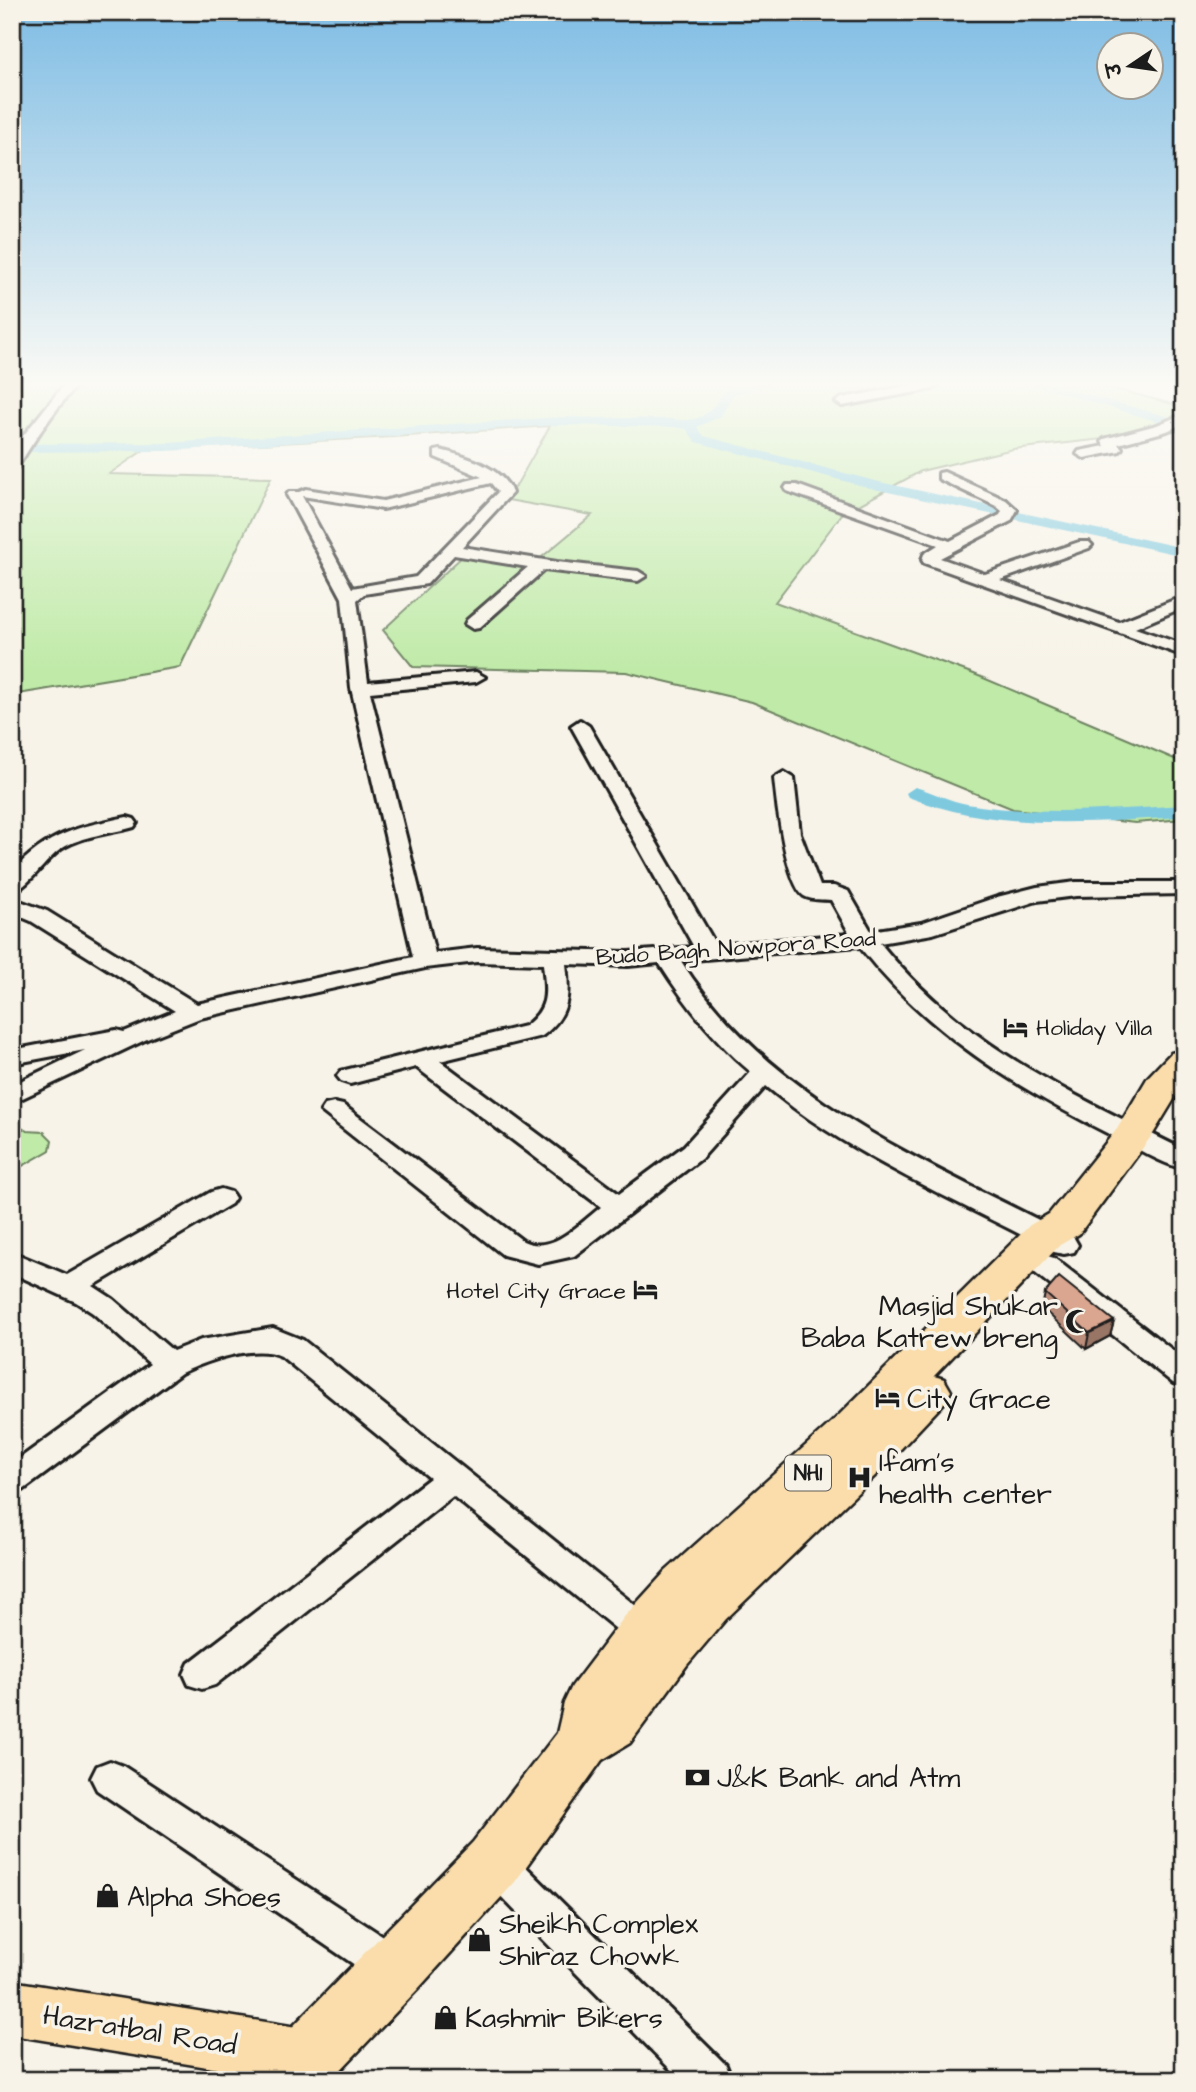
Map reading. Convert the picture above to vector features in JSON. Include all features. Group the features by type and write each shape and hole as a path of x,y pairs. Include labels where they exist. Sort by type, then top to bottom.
{"highway":[{"name":"NH1","path":"582,1743 611,1727 668,1649 708,1604 860,1461 1055,1242 1140,1122 1161,1085 1184,1061"},
{"name":"NH1","path":"1140,1122 1184,1089"},
{"name":"NH1","path":"298,2068 396,1969 494,1862 582,1743 591,1703 684,1586 1055,1242"}],"main road":[{"name":"Hazratbal Road","path":"12,2008 298,2068"}],"street":[{"path":"425,961 360,688 349,597 300,494 383,505 490,479"},
{"path":"349,597 360,590 421,581 505,493 502,485 494,479"},
{"path":"950,479 1001,503 1009,513 946,546 929,558 983,580 1184,651"},
{"path":"792,488 943,542 946,546"},
{"path":"983,580 1084,545"},
{"path":"452,550 540,565 638,576"},
{"path":"473,624 540,565"},
{"path":"1119,628 1184,601"},
{"path":"360,688 476,677"},
{"path":"580,726 708,951"},
{"path":"784,778 790,833 810,890 815,894 837,894 865,939 942,1018 994,1060 1029,1082 1140,1122 1184,1161"},
{"path":"12,886 38,856 58,840 127,823"},
{"name":"Budo Bagh Nowpora Road","path":"12,1095 138,1034 193,1012 425,961 477,955 607,960 667,957 708,951 865,939 925,929 1037,894 1076,889 1184,888"},
{"path":"12,905 39,916 193,1012"},
{"path":"350,1076 514,1038 548,1022 556,1010 558,999 554,957"},
{"path":"667,957 704,1011 765,1072 799,1099 834,1121 1055,1242 1184,1375"},
{"path":"12,1057 138,1034"},
{"path":"422,1060 620,1208"},
{"path":"334,1111 513,1248 528,1256 544,1256 564,1249 693,1152 765,1072"},
{"path":"71,1286 221,1198"},
{"path":"12,1262 71,1286 103,1306 170,1365"},
{"path":"12,1481 170,1365 201,1352 273,1339 292,1348 645,1632"},
{"path":"202,1674 453,1478"},
{"path":"110,1778 396,1969"},
{"path":"494,1862 711,2080"}],"green space":[{"path":"12,479 271,479 180,667 12,695"},
{"path":"520,479 907,479 842,514 775,602 974,674 1184,763 1184,819 1135,823 1013,809 752,702 626,672 413,667 383,630 465,554 530,567 592,515 508,500"},
{"path":"12,1122 27,1131 44,1132 52,1140 50,1150 12,1172"}],"building":[{"path":"1059,1277 1114,1321 1089,1333 1045,1293"}],"waterway":[{"path":"850,479 1184,552"},
{"path":"915,793 960,809 1020,815 1075,816 1184,811"}],"place":[{"name":"Holiday Villa","path":"1016,1027"},
{"name":"Hotel City Grace","path":"646,1290"},
{"name":"Masjid Shukar Baba Katrew breng","path":"1078,1321"},
{"name":"City Grace","path":"887,1398"},
{"name":"Ifam's health center","path":"859,1477"},
{"name":"J&K Bank and Atm","path":"697,1777"},
{"name":"Alpha Shoes","path":"107,1896"},
{"name":"Sheikh Complex Shiraz Chowk","path":"479,1939"},
{"name":"Kashmir Bikers","path":"445,2017"}]}
